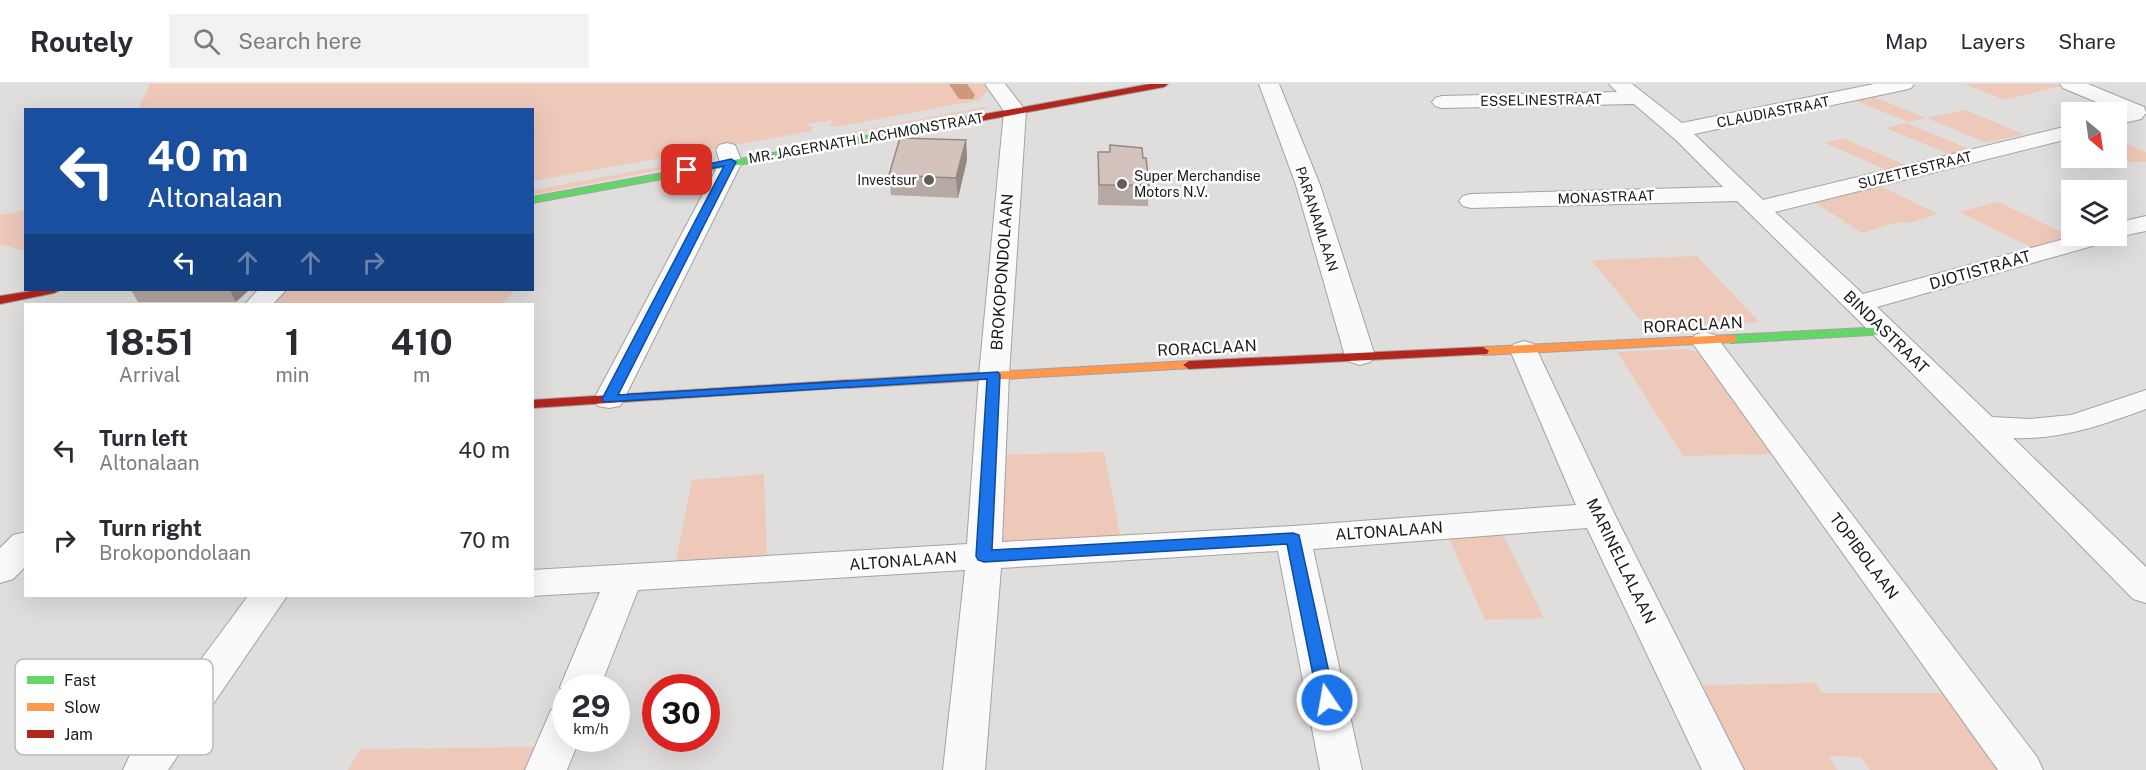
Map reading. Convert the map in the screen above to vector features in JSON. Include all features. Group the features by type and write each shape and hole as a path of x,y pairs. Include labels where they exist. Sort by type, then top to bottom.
{"main road":[{"name":"MR. JAGERNATH LACHMONSTRAAT","path":"534,200 1000,99 1089,84"},
{"name":"MR. JAGERNATH LACHMONSTRAAT","path":"1000,99 1164,84"},
{"name":"MR. JAGERNATH LACHMONSTRAAT","path":"534,187 729,156 766,143 806,136"},
{"path":"0,300 49,291"},
{"name":"RORACLAAN","path":"534,404 994,375 1885,331"}],"street":[{"name":"PARANAMLAAN","path":"1269,84 1308,184 1360,356"},
{"name":"CLAUDIASTRAAT","path":"1676,130 1904,84"},
{"path":"2070,84 2120,102"},
{"name":"BINDASTRAAT","path":"1629,91 1676,130 1859,304 2146,589"},
{"name":"ESSELINESTRAAT","path":"1442,102 1629,91"},
{"name":"BROKOPONDOLAAN","path":"964,770 984,556 994,375 1000,99"},
{"path":"2127,105 2137,113 2127,116"},
{"name":"SUZETTESTRAAT","path":"1749,201 2061,133"},
{"path":"609,399 729,156"},
{"name":"MONASTRAAT","path":"1471,201 1749,201"},
{"path":"2127,228 2146,223"},
{"name":"DJOTISTRAAT","path":"1859,304 2065,246"},
{"path":"259,303 272,291"},
{"name":"TOPIBOLAAN","path":"1705,341 2022,770"},
{"name":"MARINELLALAAN","path":"1524,350 1598,515 1723,770"},
{"path":"1984,427 2030,429 2075,424 2146,399"},
{"name":"ALTONALAAN","path":"534,583 1293,538 1598,515"},
{"path":"1293,538 1341,770"},
{"path":"0,570 24,546"},
{"path":"585,674 624,579"},
{"path":"213,673 267,597"},
{"path":"546,770 554,752"},
{"path":"144,770 155,755"}],"shaded area":[{"path":"150,84 987,84 989,89 979,100 836,127 830,126 833,120 806,124 812,127 812,131 534,181 534,108 139,108"},
{"path":"1964,84 2061,84 2064,85 2005,100"},
{"path":"1869,95 1926,118 1908,122 1852,99"},
{"path":"985,107 990,108 836,136 841,134"},
{"path":"1965,110 2024,134 1986,143 1927,118"},
{"path":"1906,123 1972,150 1951,155 1886,128"},
{"path":"1843,138 1908,166 1889,171 1825,143"},
{"path":"2127,144 2146,152 2146,162 2127,161"},
{"path":"707,158 714,159 534,195 534,190"},
{"path":"1876,184 1938,214 1909,223 1898,222 1862,233 1811,200"},
{"path":"1998,202 2061,231 2061,242 2035,249 1959,212"},
{"path":"24,210 24,251 0,244 0,215"},
{"path":"1697,256 1759,322 1646,327 1591,260"},
{"path":"282,291 513,291 504,303 272,303"},
{"path":"1685,349 1699,352 1775,454 1683,456 1617,352"},
{"path":"1104,452 1121,539 1012,546 998,542 1001,455"},
{"path":"764,474 767,558 675,566 692,480"},
{"path":"1503,535 1544,618 1485,620 1449,538"},
{"path":"1816,683 1822,693 1949,693 2006,770 1870,770 1861,757 1829,756 1837,770 1740,770 1703,685"},
{"path":"541,747 532,770 348,770 360,749"}],"building":[{"path":"900,138 966,140 956,178 889,175"},
{"path":"1110,145 1142,148 1143,158 1146,158 1149,185 1099,185 1098,152 1110,152"}],"waterway":[{"path":"958,84 966,95"}],"traffic: fast":[{"path":"534,200 969,120"},
{"path":"1731,339 1885,331"}],"traffic: slow":[{"path":"1483,351 1731,339"},
{"path":"848,384 1189,365"}],"traffic: jam":[{"path":"969,120 1164,84"},
{"path":"0,300 49,291"},
{"path":"1189,365 1483,351"},
{"path":"534,404 848,384"}],"place":[{"name":"Investsur","path":"929,180"},
{"name":"Super Merchandise Motors N.V.","path":"1122,184"}],"route":[{"path":"687,170 731,162 609,399 994,375 984,556 1293,538 1327,700"}]}
